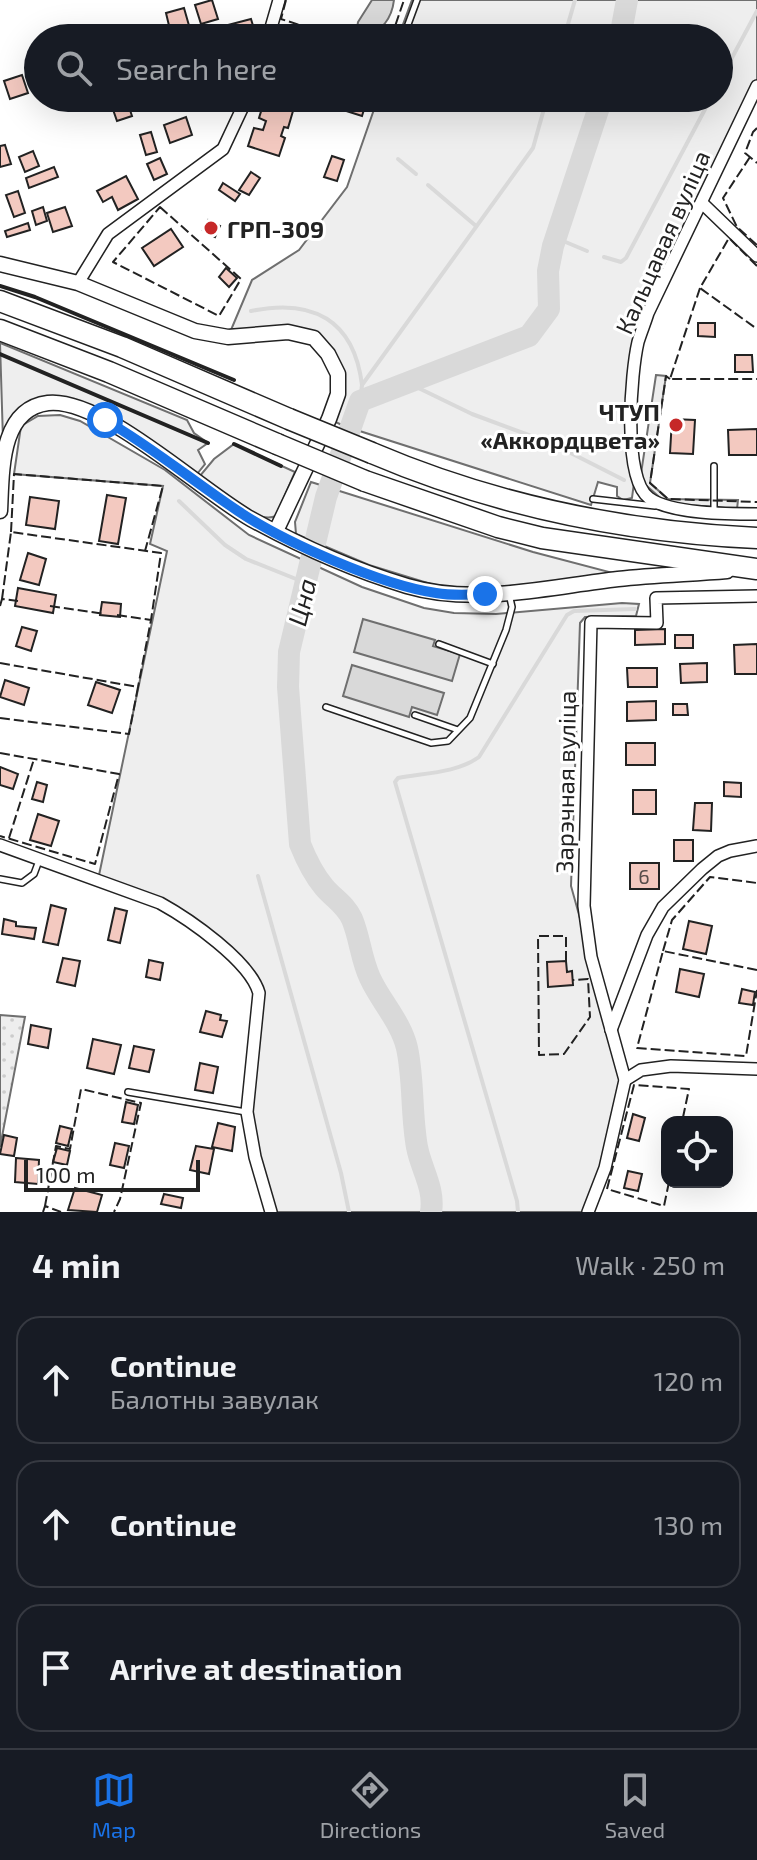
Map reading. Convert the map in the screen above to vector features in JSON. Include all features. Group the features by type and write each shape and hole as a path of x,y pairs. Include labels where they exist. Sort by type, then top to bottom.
{"highway":[{"path":"0,301 122,347 404,467 487,494 562,514 672,532 757,538"},
{"path":"0,330 109,372 365,481 498,527 542,538 757,569"}],"main road":[{"path":"0,264 78,283 195,331 228,337 288,332 314,338 328,354 338,374 338,394 276,531"},
{"path":"0,511 1,457 9,425 27,408 52,402 67,404 105,420 236,510 297,542 379,577 434,593 458,596 509,593 621,579 757,569"}],"street":[{"path":"272,24 279,0"},
{"name":"Кальцавая вуліца","path":"669,508 640,490 635,475 632,450 638,343 648,313 757,86"},
{"path":"78,283 108,234 223,149 240,112"},
{"path":"702,203 757,256"},
{"path":"669,508 757,514"},
{"name":"Зарэчная вуліца","path":"625,1080 591,957 584,906 591,622 657,623 656,598 757,596"},
{"path":"0,845 160,903 181,914 246,967 256,980 259,993 247,1112 255,1157 271,1212"},
{"path":"610,1031 647,935 663,907 718,856 757,846"},
{"path":"588,1212 605,1168 625,1080 641,1070 671,1066 757,1069"}],"lane":[{"path":"408,24 417,0"},
{"path":"714,466 714,512"},
{"path":"593,499 669,508"},
{"path":"326,707 431,743 448,741 470,718 493,664 512,607 509,593"},
{"path":"439,644 493,664"},
{"path":"415,715 458,730"},
{"path":"0,879 22,883 34,874 40,858"},
{"path":"128,1092 247,1112"}],"shaded area":[{"path":"372,0 394,0 384,24 358,22"},
{"path":"412,0 757,0 757,86 638,343 632,498 623,500 617,496 617,487 598,482 591,505 344,426 329,419 338,374 314,338 228,337 252,280 299,250 347,187 373,112 733,112 733,24 403,24"},
{"path":"0,343 187,420 194,433 208,443 198,450 205,464 193,479 105,420 39,404 3,440"},
{"path":"656,375 666,376 650,483 668,499 738,500 737,509 666,503 640,480"},
{"path":"60,415 80,421 165,470 249,535 362,587 424,608 454,613 496,614 639,604 636,616 585,617 580,623 571,886 625,1080 588,1212 271,1212 247,1112 256,980 181,914 98,880 167,551 150,544 163,486 14,474 21,426 38,416"},
{"path":"234,444 295,472 276,516 257,516 247,511 199,477 214,459"},
{"path":"311,482 533,552 613,573 610,577 473,589 434,585 369,565 296,534 295,522"},
{"path":"363,619 435,640 433,646 460,654 452,681 354,652"},
{"path":"352,665 444,693 437,715 412,707 409,717 343,696"},
{"path":"0,1015 25,1017 0,1147"}],"building":[{"path":"212,0 218,19 201,24 195,5"},
{"path":"184,8 189,24 169,24 166,13"},
{"path":"251,19 252,24 232,24"},
{"path":"22,75 24,94 10,99 4,81"},
{"path":"114,112 131,112 132,116 117,121"},
{"path":"261,112 293,112 288,128 284,127 281,136 285,138 279,156 248,146 254,128 263,130 266,121 259,118"},
{"path":"186,117 192,135 170,143 164,125"},
{"path":"151,132 157,152 146,155 140,135"},
{"path":"5,145 11,164 0,167 0,146"},
{"path":"33,151 39,166 25,172 19,157"},
{"path":"332,156 344,160 337,181 324,177"},
{"path":"160,158 167,174 154,180 147,164"},
{"path":"54,167 58,177 29,188 26,178"},
{"path":"251,172 260,178 249,195 239,190"},
{"path":"126,176 138,199 118,210 112,197 103,202 97,191"},
{"path":"223,183 240,194 235,201 219,190"},
{"path":"18,191 25,213 14,217 6,195"},
{"path":"43,207 47,221 36,225 32,211"},
{"path":"65,207 72,226 53,232 47,213"},
{"name":"ГРП-309","path":"208,220 220,226 215,237 203,230"},
{"path":"28,223 30,230 7,237 5,231"},
{"path":"171,229 183,247 154,266 142,248"},
{"path":"226,268 237,278 229,287 219,277"},
{"path":"698,323 715,323 715,337 698,336"},
{"path":"735,355 752,355 753,372 735,372"},
{"path":"672,419 695,420 693,454 670,453"},
{"path":"757,429 757,455 729,455 728,430"},
{"path":"107,495 126,498 118,544 99,541"},
{"path":"30,497 59,501 55,529 26,525"},
{"path":"28,553 46,559 39,585 20,580"},
{"path":"18,588 56,595 53,613 15,606"},
{"path":"102,602 121,604 120,617 100,615"},
{"path":"22,627 37,631 31,651 16,646"},
{"path":"665,629 665,644 635,645 635,630"},
{"path":"675,635 693,635 693,648 675,648"},
{"path":"757,644 757,674 735,674 734,645"},
{"path":"707,663 707,682 681,683 680,664"},
{"path":"627,668 657,668 657,687 628,687"},
{"path":"5,680 29,688 24,705 0,697"},
{"path":"96,682 120,690 112,713 88,705"},
{"path":"656,701 656,720 627,721 627,702"},
{"path":"673,704 687,704 688,715 673,715"},
{"path":"626,743 655,743 655,765 626,765"},
{"path":"0,767 18,774 13,789 0,785"},
{"path":"37,782 47,785 43,802 32,799"},
{"path":"724,782 741,783 741,797 724,796"},
{"path":"633,790 656,790 656,814 633,814"},
{"path":"695,803 712,803 711,831 693,830"},
{"path":"38,814 59,821 51,846 30,840"},
{"path":"674,840 693,840 693,861 674,861"},
{"path":"630,863 659,863 659,889 630,889"},
{"path":"51,905 66,909 58,945 43,942"},
{"path":"115,908 127,911 120,943 108,940"},
{"path":"4,919 16,922 16,926 36,928 34,939 2,934"},
{"path":"689,921 712,926 706,954 683,949"},
{"path":"63,958 80,961 75,986 57,982"},
{"path":"149,960 163,963 160,980 146,977"},
{"path":"566,961 567,972 572,971 573,985 548,987 547,962"},
{"path":"680,969 704,974 699,997 676,992"},
{"path":"742,989 755,992 753,1005 739,1003"},
{"path":"206,1011 221,1015 220,1020 227,1021 222,1037 200,1032"},
{"path":"31,1025 51,1029 48,1048 28,1044"},
{"path":"93,1039 121,1045 114,1074 87,1068"},
{"path":"134,1046 154,1050 149,1072 129,1068"},
{"path":"200,1063 218,1067 213,1093 195,1090"},
{"path":"126,1102 138,1105 134,1124 122,1122"},
{"path":"633,1114 645,1118 639,1141 627,1138"},
{"path":"218,1123 235,1127 232,1151 212,1147"},
{"path":"60,1126 72,1129 68,1146 56,1143"},
{"path":"4,1135 17,1138 14,1156 0,1154"},
{"path":"115,1143 129,1146 124,1168 110,1165"},
{"path":"196,1146 214,1149 209,1174 190,1170"},
{"path":"57,1148 70,1151 67,1165 53,1162"},
{"path":"16,1158 39,1160 38,1184 15,1182"},
{"path":"628,1171 642,1174 638,1191 624,1188"},
{"path":"75,1188 102,1195 97,1212 68,1210"},
{"path":"164,1194 183,1198 181,1208 161,1204"}],"waterway":[{"path":"568,24 575,0"},
{"name":"Цна","path":"623,24 627,0"},
{"path":"733,56 757,11"},
{"path":"360,401 362,385 533,148 543,112"},
{"name":"Цна","path":"431,1212 429,1187 417,1147 411,1073 404,1039 370,978 352,919 316,877 300,844 288,687 289,652 326,497 360,401 529,336 549,309 548,271 553,246 597,112"},
{"path":"604,257 621,262 626,258 704,112"},
{"path":"398,159 416,174"},
{"path":"428,185 476,226"},
{"path":"556,238 587,251"},
{"path":"251,311 293,308 327,319 350,344 362,385"},
{"path":"406,382 472,414 553,444 624,480"},
{"path":"179,501 225,545 246,559 306,583"},
{"path":"518,1212 395,782 398,778 451,769 479,757 567,615 574,611 635,609"},
{"path":"258,876 341,1173 349,1212"}],"fence":[{"path":"286,0 281,19 297,24"},
{"path":"396,24 404,0"},
{"path":"757,128 745,153 757,163"},
{"path":"750,157 723,198 737,227 757,245"},
{"path":"160,207 241,279 219,316 113,262 160,207"},
{"path":"757,266 729,238 700,288 757,329"},
{"path":"700,288 670,379 757,379"},
{"path":"670,379 666,376 650,483 668,499 757,502"},
{"path":"11,532 14,474 163,486 145,551"},
{"path":"2,599 11,532 161,553 151,620"},
{"path":"0,606 2,599 18,601"},
{"path":"50,606 105,614"},
{"path":"117,615 151,620 138,687"},
{"path":"0,663 138,687 129,734 0,718"},
{"path":"0,753 119,774 95,864 0,836"},
{"path":"9,838 34,759"},
{"path":"663,951 672,920 710,877 757,883"},
{"path":"566,961 566,936 538,936 539,1055 564,1054 590,1017 588,979 573,980"},
{"path":"757,970 663,951 637,1048 746,1056 757,990"},
{"path":"668,1188 664,1206 607,1189 634,1085 689,1089 683,1116"},
{"path":"45,1206 56,1146 70,1149 81,1089 141,1103 120,1199 114,1212"},
{"path":"43,1212 45,1206 61,1212"}],"wall":[{"path":"0,286 35,297 234,380"},
{"path":"0,354 208,443"},
{"path":"234,444 281,466"}],"place":[{"name":"ГРП-309","path":"211,228"},
{"name":"ЧТУП «Аккордцвета»","path":"676,425"}],"route":[{"path":"105,420 236,510 334,560 408,587 434,593 458,596 485,594"}]}
